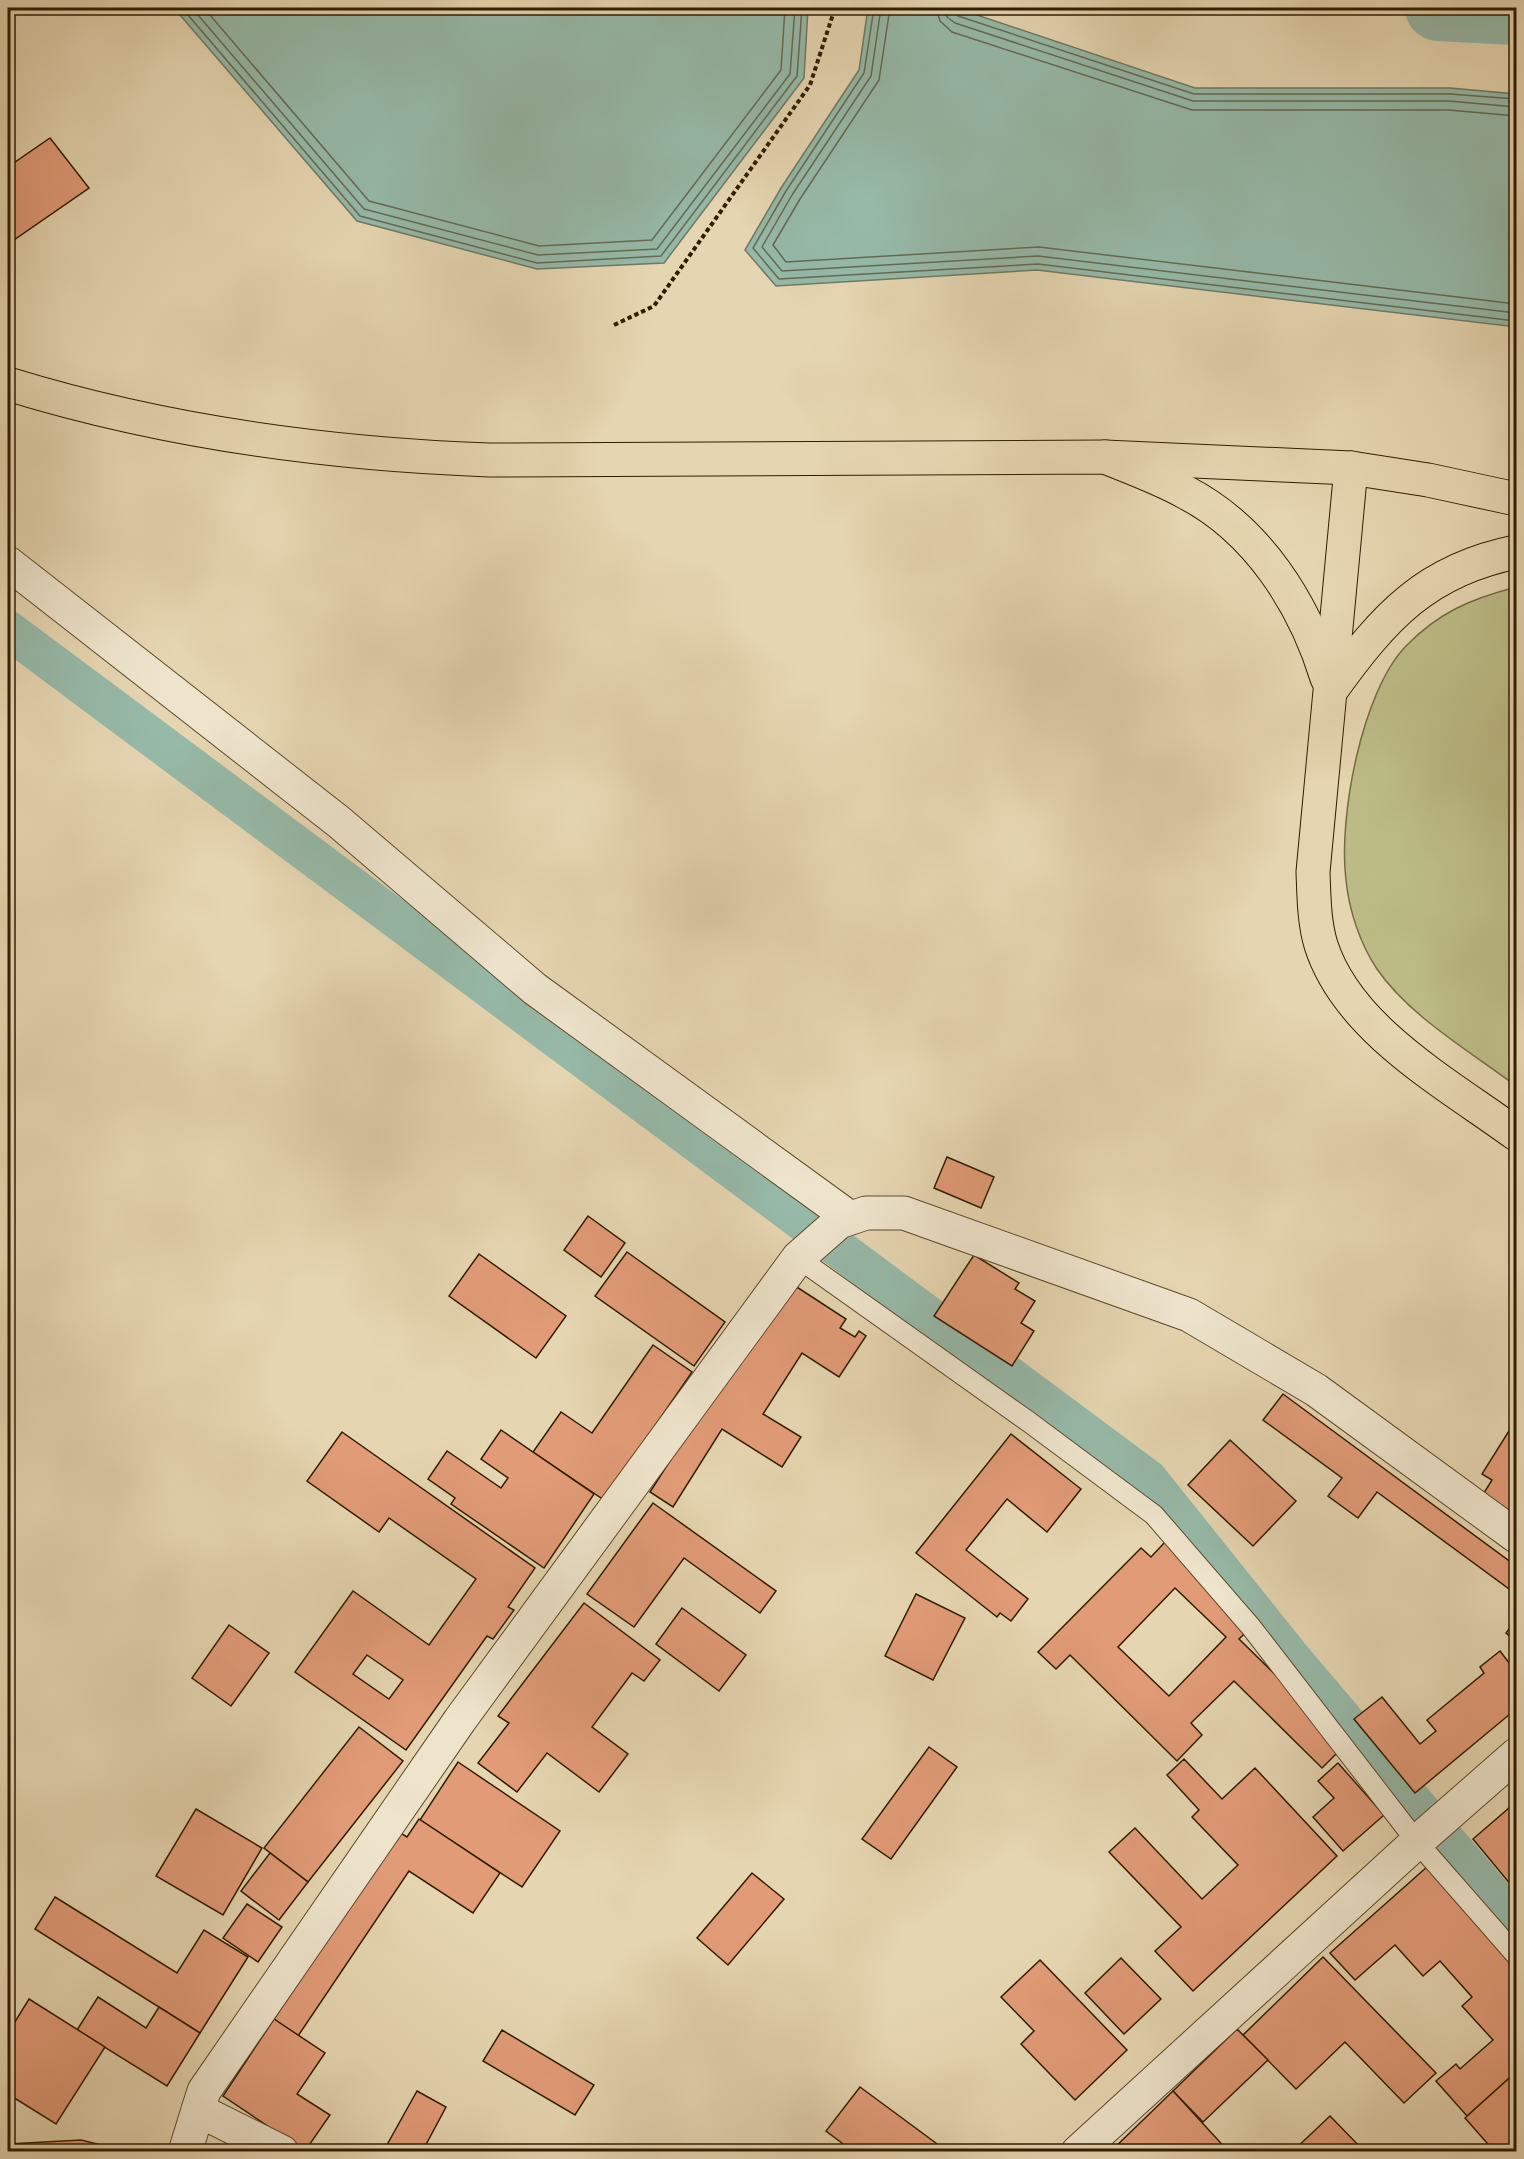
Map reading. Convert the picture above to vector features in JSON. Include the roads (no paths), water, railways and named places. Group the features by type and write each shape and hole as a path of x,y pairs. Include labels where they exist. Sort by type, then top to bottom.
{"main road":[{"path":"8,384 112,412 203,430 295,446 392,457 489,460 1105,457 1351,468 1428,480 1516,499"},
{"path":"1105,457 1188,493 1223,518 1255,546 1302,613 1318,650 1331,690"},
{"path":"1351,468 1313,872 1316,924 1329,967 1342,990 1379,1032 1516,1134"},
{"path":"1331,690 1389,617 1422,589 1459,570 1516,552"}],"street":[{"path":"8,563 339,822 535,989 844,1220"},
{"path":"184,2151 204,2091 460,1720 798,1258 844,1220 866,1213 904,1213 1189,1315 1316,1390 1516,1536"},
{"path":"1078,2151 1463,1800 1516,1755"},
{"path":"198,2110 282,2151"}],"lane":[{"path":"798,1258 1029,1422 1154,1515 1251,1627 1418,1841 1516,1955"}],"water":[{"path":"174,8 808,8 804,78 664,263 537,269 357,221"},
{"path":"868,8 945,8 968,12 1195,88 1450,88 1516,94 1516,327 1037,270 776,286 745,250 781,188 859,70"}],"waterway":[{"path":"1438,8 1516,12"},
{"path":"8,630 1148,1479 1289,1655 1516,1923"}]}
